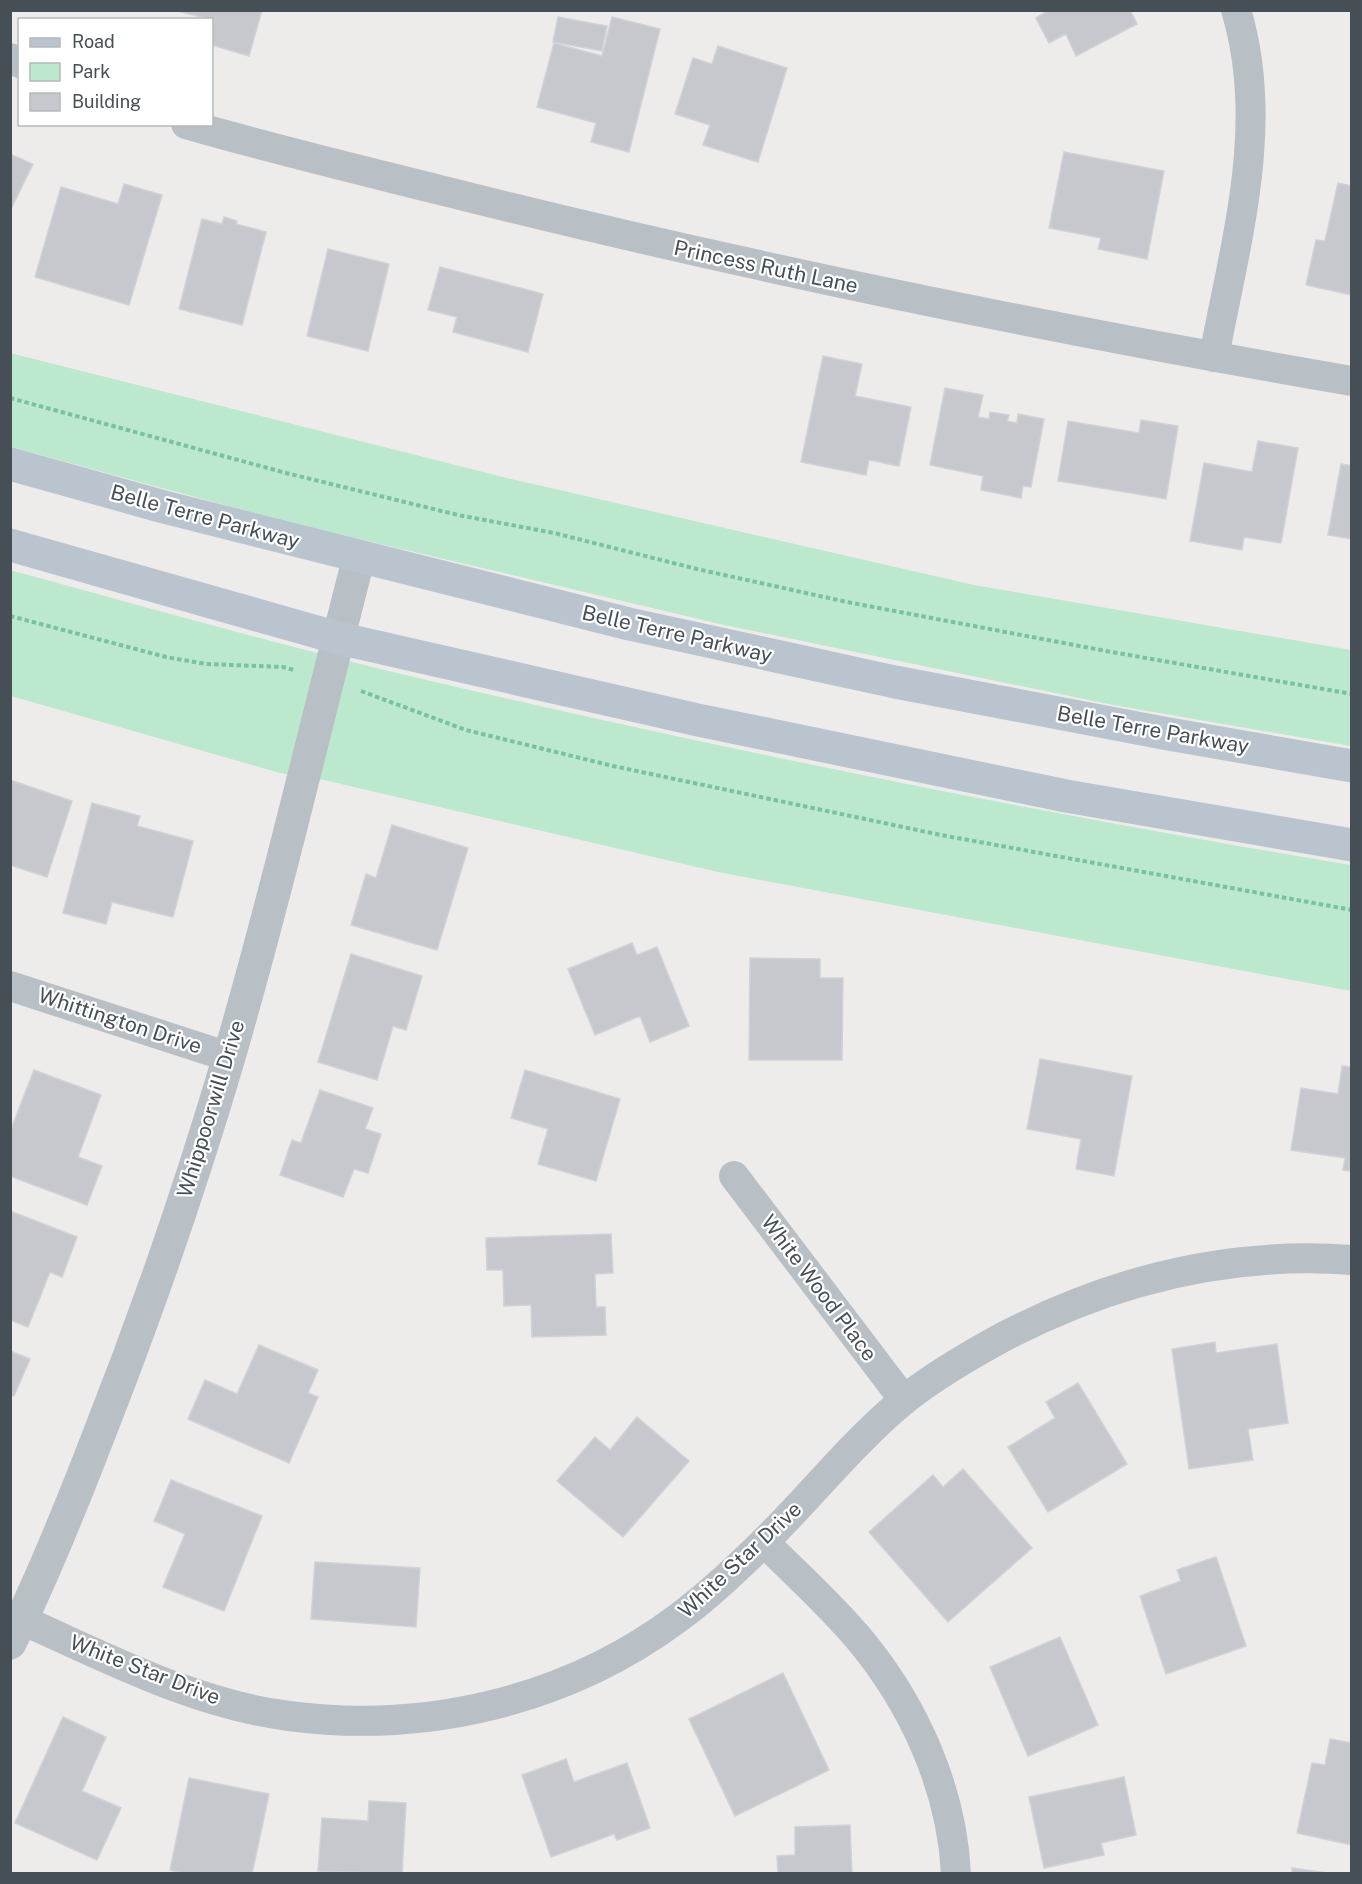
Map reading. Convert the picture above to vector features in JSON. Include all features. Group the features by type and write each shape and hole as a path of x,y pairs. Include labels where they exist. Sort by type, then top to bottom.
{"main road":[{"name":"Belle Terre Parkway","path":"10,464 164,507 629,624 884,679 1152,731 1352,766"},
{"path":"10,545 338,638 699,720 1066,796 1352,845"}],"street":[{"path":"1214,357 1249,161 1252,116 1251,80 1245,43 1236,10"},
{"name":"Princess Ruth Lane","path":"193,126 312,158 658,244 966,309 1352,381"},
{"name":"Whippoorwill Drive","path":"16,1632 75,1495 139,1329 201,1148 229,1057 278,877 359,557"},
{"name":"Whittington Drive","path":"10,986 229,1057"},
{"name":"White Wood Place","path":"734,1176 904,1400"},
{"name":"White Star Drive","path":"16,1632 196,1694 286,1716 333,1721 420,1718 472,1710 524,1698 597,1667 628,1651 677,1619 703,1599 764,1542 904,1400 960,1361 1031,1323 1108,1291 1194,1268 1294,1258 1352,1260"},
{"path":"764,1542 860,1639 899,1693 918,1728 934,1768 955,1849 956,1874"}],"path":[{"path":"10,398 298,476 458,515 554,533 697,569 882,608 1352,694"},
{"path":"10,616 166,657 206,664 283,667"},
{"path":"365,692 466,730 614,766 940,835 1352,910"}],"green space":[{"path":"10,353 507,478 974,585 1351,650 1351,746 1113,705 724,625 287,522 11,447"},
{"path":"10,570 378,668 660,733 1120,825 1351,865 1351,991 718,872 324,780 280,773 11,696"}],"building":[{"path":"174,10 262,10 249,56 213,45 213,18"},
{"path":"1049,10 1130,10 1137,24 1076,56 1066,34 1049,43 1036,18"},
{"path":"558,17 607,26 602,51 553,42"},
{"path":"612,17 660,29 629,152 591,142 596,123 537,107 554,43 602,56"},
{"path":"718,46 787,68 758,162 703,145 710,125 675,114 693,58 712,64"},
{"path":"1064,152 1164,171 1147,259 1098,249 1101,238 1049,228"},
{"path":"10,154 33,164 10,211"},
{"path":"1338,183 1352,186 1352,295 1306,285 1316,240 1325,241"},
{"path":"124,184 162,195 129,305 35,277 61,187 118,204"},
{"path":"224,217 237,221 236,224 266,232 242,325 179,309 202,219 222,224"},
{"path":"328,249 389,264 368,351 307,336"},
{"path":"440,267 543,294 528,352 453,332 457,317 428,310"},
{"path":"823,356 862,364 855,396 911,407 899,466 869,460 866,475 801,462"},
{"path":"945,388 983,395 978,417 989,419 990,412 1009,415 1007,421 1017,423 1018,414 1044,419 1031,487 1023,486 1021,498 981,490 983,476 930,465"},
{"path":"1141,420 1178,426 1166,499 1058,481 1068,421 1139,433"},
{"path":"1258,441 1298,448 1281,543 1244,537 1242,550 1190,541 1204,463 1252,472"},
{"path":"1341,464 1352,466 1352,539 1328,535"},
{"path":"10,780 72,801 47,877 10,865"},
{"path":"92,803 140,816 137,826 193,841 173,917 112,902 106,924 63,913"},
{"path":"392,825 468,848 437,950 351,925 366,874 376,878"},
{"path":"632,943 637,955 657,947 689,1026 650,1042 640,1016 595,1035 568,969"},
{"path":"351,954 422,976 406,1030 393,1026 377,1080 318,1062"},
{"path":"750,958 820,959 820,978 843,978 842,1060 749,1060"},
{"path":"1040,1059 1132,1076 1114,1176 1076,1169 1081,1139 1027,1129"},
{"path":"1342,1066 1352,1067 1352,1171 1343,1170 1345,1158 1291,1150 1301,1088 1338,1094"},
{"path":"34,1070 101,1095 78,1157 102,1166 87,1205 10,1176 10,1132"},
{"path":"525,1070 620,1099 596,1181 538,1164 548,1129 511,1118"},
{"path":"320,1090 373,1108 365,1129 381,1134 368,1173 354,1169 343,1197 280,1175 292,1140 301,1143"},
{"path":"10,1211 77,1237 62,1277 50,1272 28,1327 10,1320"},
{"path":"611,1234 613,1273 595,1274 596,1307 605,1307 606,1335 532,1337 531,1305 504,1306 503,1270 487,1270 486,1238"},
{"path":"1215,1342 1216,1353 1277,1344 1288,1423 1248,1429 1253,1460 1189,1469 1172,1349"},
{"path":"259,1345 318,1370 308,1393 318,1397 289,1463 188,1419 205,1380 237,1394"},
{"path":"10,1351 30,1359 14,1396 10,1395"},
{"path":"1078,1383 1127,1464 1048,1512 1008,1447 1055,1418 1046,1402"},
{"path":"637,1417 689,1461 623,1537 557,1481 595,1437 610,1450"},
{"path":"963,1469 1032,1548 948,1622 869,1532 933,1475 943,1487"},
{"path":"171,1480 262,1516 224,1611 163,1587 185,1534 154,1521"},
{"path":"1216,1557 1246,1646 1166,1674 1140,1596 1181,1581 1177,1570"},
{"path":"315,1562 420,1568 416,1627 311,1619"},
{"path":"1060,1637 1098,1725 1028,1756 990,1667"},
{"path":"783,1673 829,1770 735,1816 689,1719"},
{"path":"63,1717 106,1737 82,1791 121,1808 97,1860 15,1823"},
{"path":"1330,1739 1352,1743 1352,1845 1297,1833 1312,1763 1325,1765"},
{"path":"566,1759 574,1782 627,1763 650,1828 617,1840 614,1834 551,1857 522,1775"},
{"path":"1124,1777 1136,1835 1101,1843 1104,1855 1044,1868 1029,1797"},
{"path":"189,1778 269,1794 252,1874 186,1874 170,1870"},
{"path":"369,1801 406,1803 402,1874 318,1871 322,1818 368,1821"},
{"path":"850,1825 852,1874 778,1874 777,1856 795,1855 795,1827"},
{"path":"1292,1868 1334,1874 1292,1874"}]}
